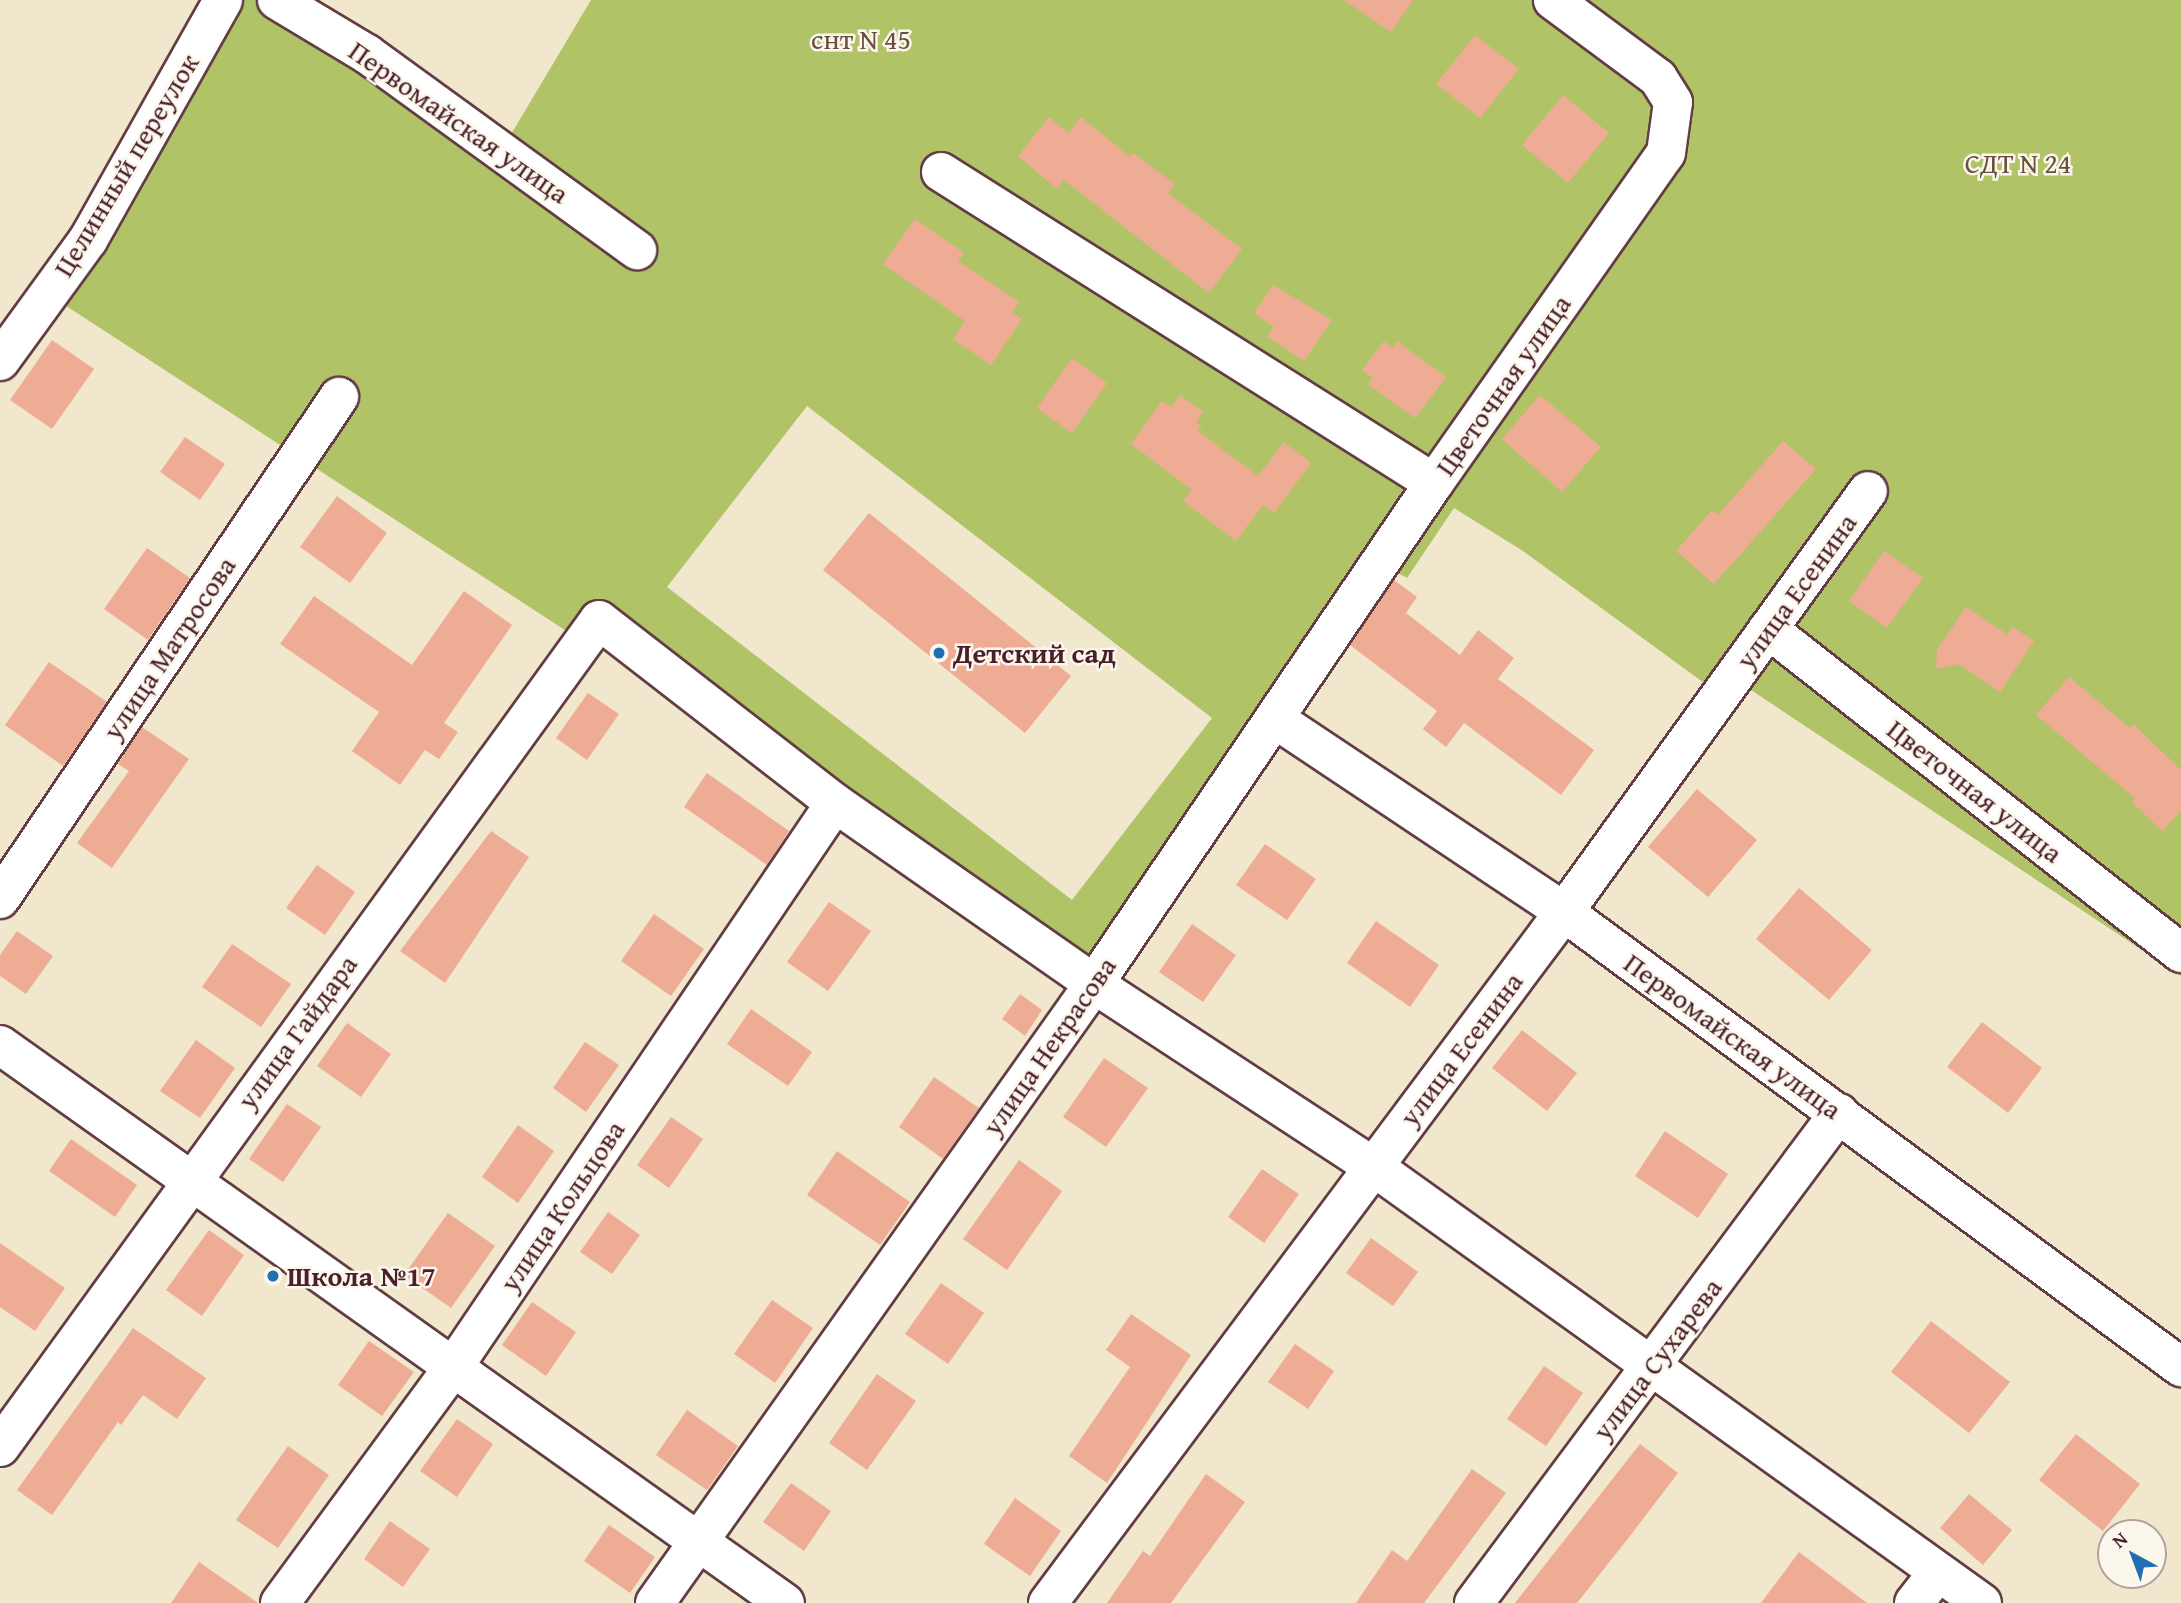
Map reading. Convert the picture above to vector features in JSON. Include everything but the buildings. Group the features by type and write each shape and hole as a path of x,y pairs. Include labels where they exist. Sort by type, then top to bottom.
{"street":[{"name":"Целинный переулок","path":"0,361 88,240 223,0"},
{"name":"Первомайская улица","path":"277,0 367,54 637,250"},
{"name":"Цветочная улица","path":"941,172 1434,484 1666,153 1673,102 1658,78 1553,0"},
{"name":"улица Матросова","path":"0,899 339,397"},
{"name":"улица Некрасова","path":"655,1603 1094,984 1434,484"},
{"name":"улица Есенина","path":"1048,1603 1564,912 1868,491"},
{"name":"улица Гайдара","path":"0,1447 190,1179 598,620 835,803"},
{"name":"Цветочная улица","path":"1768,629 2181,953"},
{"name":"Первомайская улица","path":"1275,719 1564,912 2181,1367"},
{"path":"835,803 1094,984 1374,1167 1650,1369 1937,1574 1982,1603"},
{"name":"улица Кольцова","path":"280,1603 452,1369 835,803"},
{"path":"0,1045 452,1369 785,1603"},
{"name":"улица Сухарева","path":"1474,1603 1839,1113"},
{"path":"1914,1603 1937,1574"}],"green space":[{"path":"233,0 258,0 510,136 591,0 2181,0 2181,976 1742,684 1707,685 1523,551 1454,508 1407,578 1387,567 1101,977 842,793 595,600 571,634 60,302","holes":["807,406 1212,718 1072,900 667,587"]}],"place":[{"name":"Детский сад","path":"939,653"},
{"name":"Школа №17","path":"273,1276"}],"park label":[{"name":"снт N 45","path":"861,39"},
{"name":"СДТ N 24","path":"2018,163"}]}
